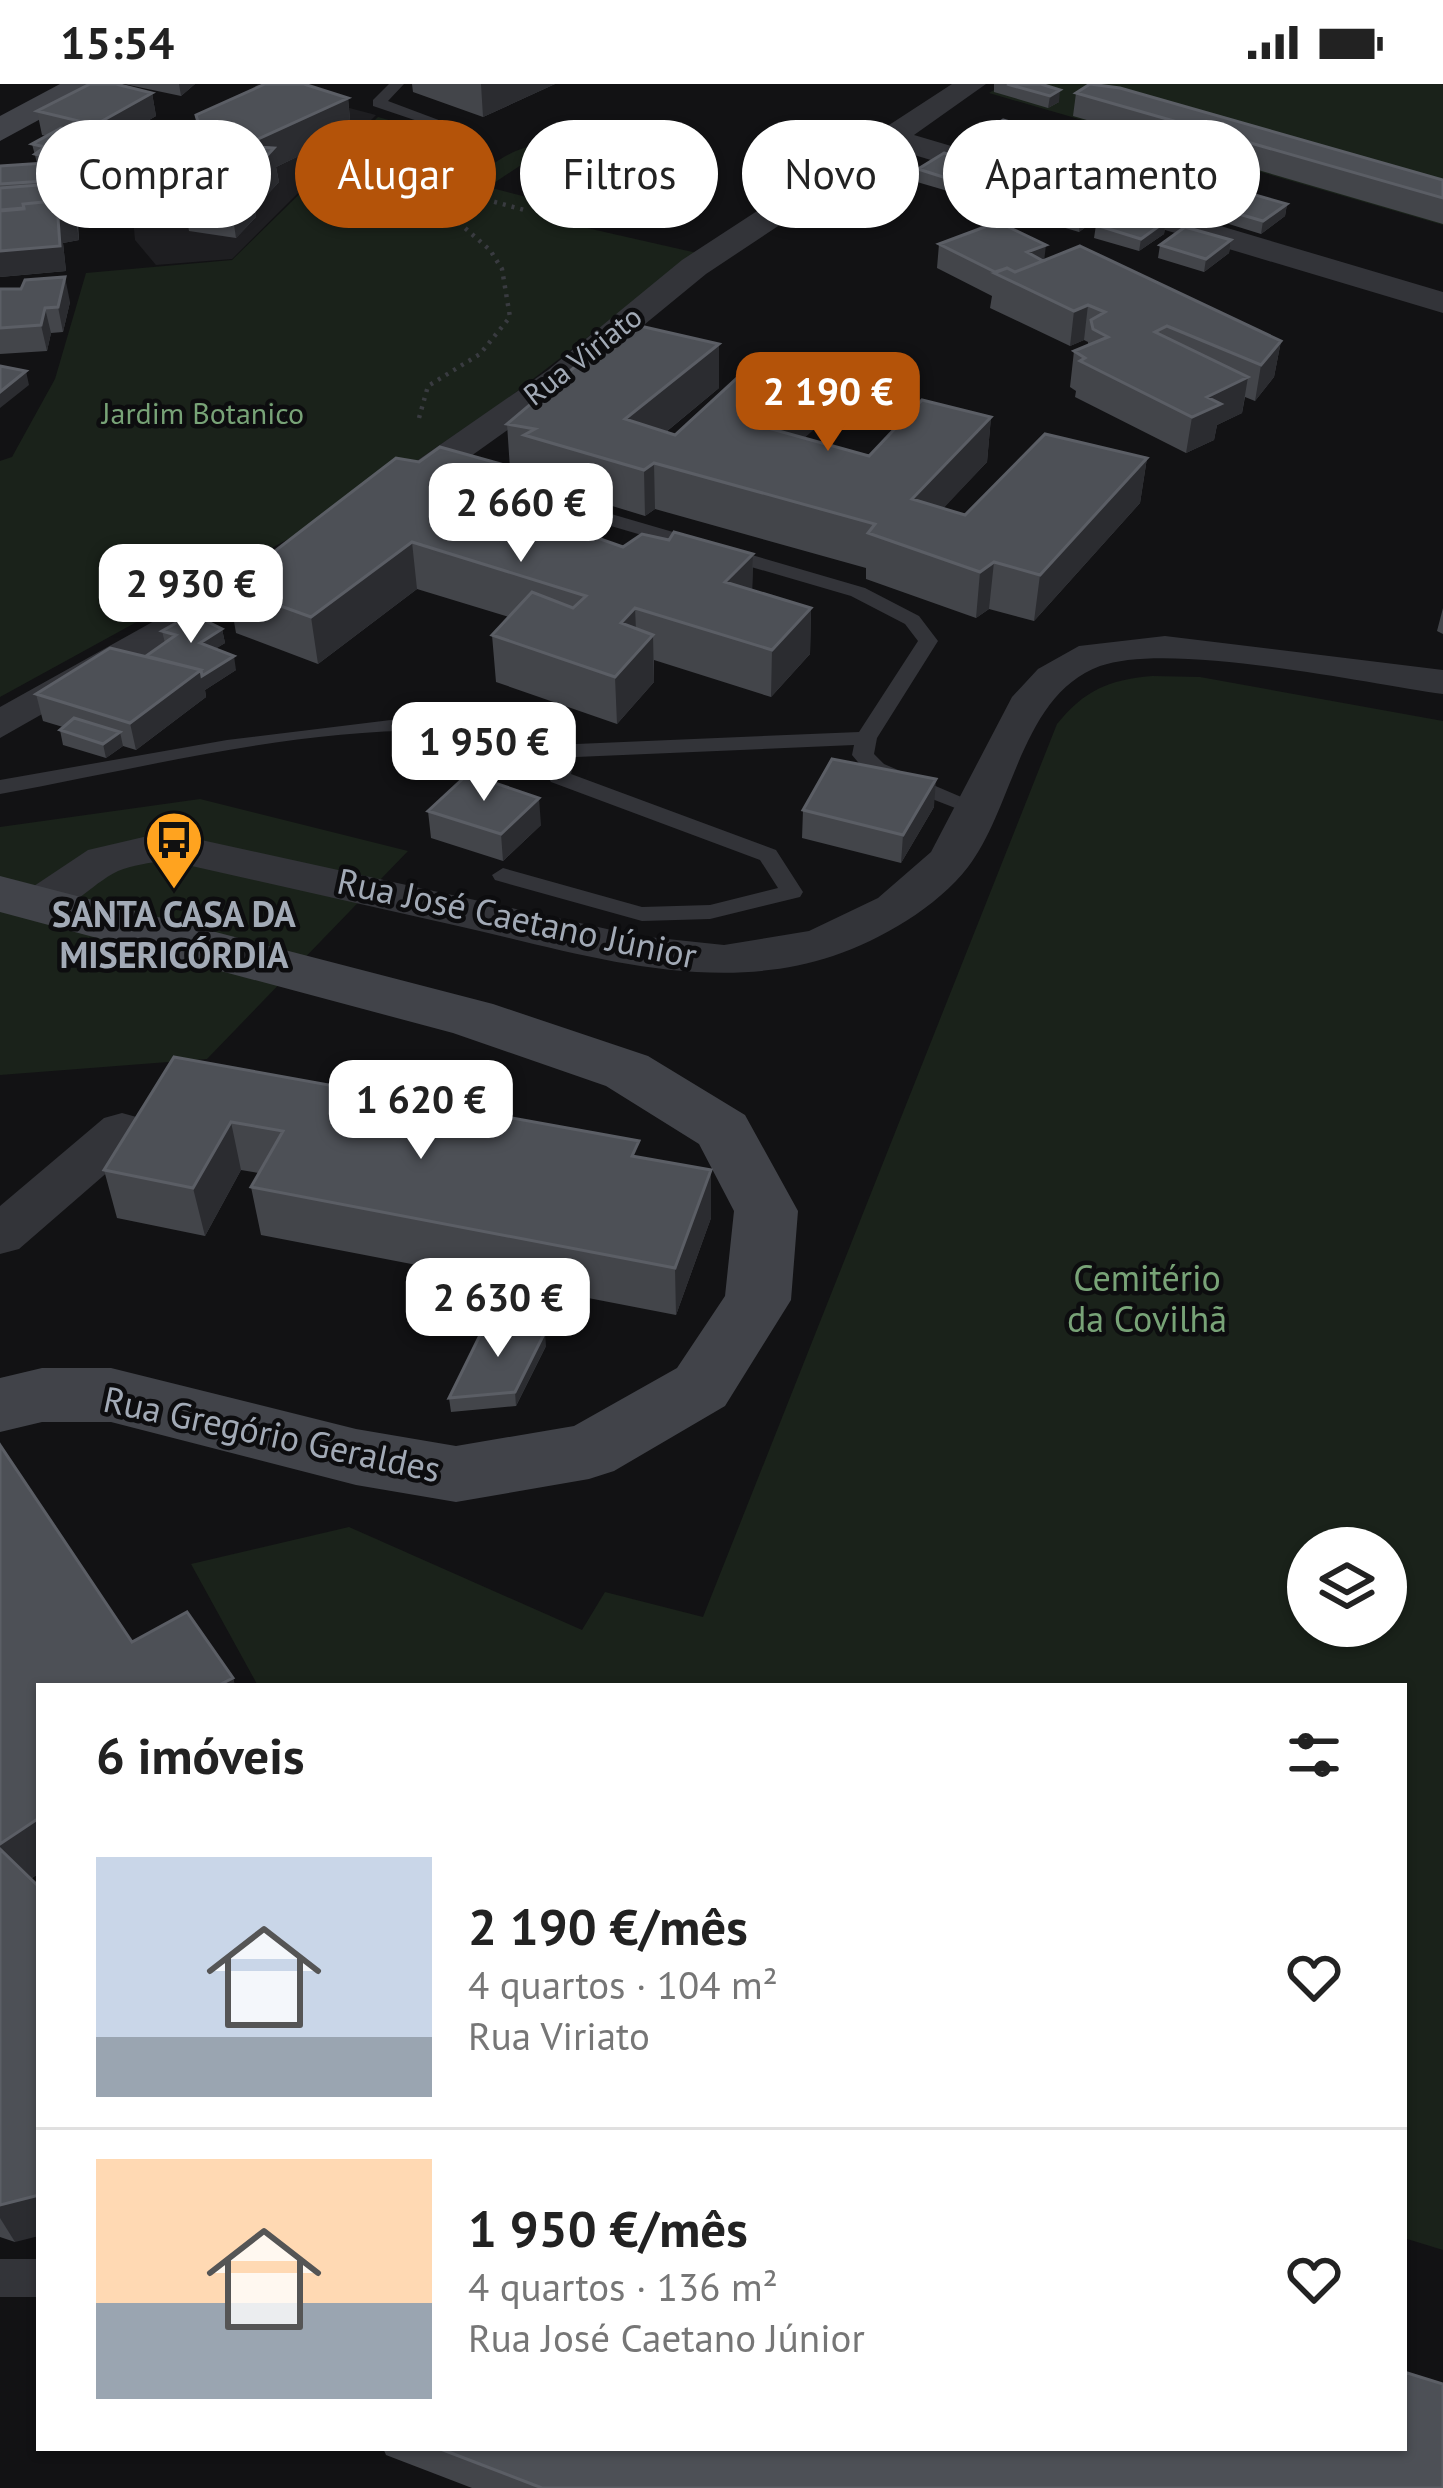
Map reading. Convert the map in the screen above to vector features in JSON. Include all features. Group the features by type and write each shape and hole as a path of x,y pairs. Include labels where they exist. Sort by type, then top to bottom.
{"main road":[{"path":"0,130 87,84"},
{"name":"Rua Gregório Geraldes","path":"0,1405 42,1395 111,1395 356,1457 455,1474 589,1451 701,1387 758,1300 766,1211 722,1130 627,1071 472,1018 20,898"}],"street":[{"name":"Rua Viriato","path":"914,120 972,84"},
{"path":"919,147 1443,303"},
{"name":"Rua Viriato","path":"357,517 560,377 694,267 752,228"},
{"path":"0,725 317,541"},
{"name":"Rua José Caetano Júnior","path":"20,898 104,860 165,846 639,951 724,960 820,944 894,908 950,860 1033,697 1051,677 1095,653 1170,647 1443,682"},
{"path":"0,1235 122,1131"}],"lane":[{"path":"397,84 378,103 428,120"},
{"path":"466,478 858,592 912,620 928,641 866,738 863,755 876,769 976,808"},
{"path":"0,787 256,743 457,724 515,735 550,752 866,738"},
{"path":"503,875 641,914 710,912 791,892 768,855 559,778 567,752"},
{"path":"0,2278 36,2278"}],"path":[{"path":"428,386 480,354 510,317 502,269 490,250 465,228"}],"shaded area":[{"path":"258,84 376,115 371,120 295,120 295,196 271,220 271,120 213,120"},
{"path":"134,228 263,228 232,259 156,265 135,240"}],"green space":[{"path":"1004,84 1443,84 1443,225 1260,172 1260,120 1082,120 989,93"},
{"name":"Jardim Botanico","path":"520,149 520,166 496,182 496,162"},
{"name":"Jardim Botanico","path":"496,189 520,195 520,228 587,228 697,253 507,399 361,499 0,697 0,461 12,457 55,379 86,273 232,260 265,228 271,228 271,222 295,198 295,228 496,228"},
{"name":"Cemitério da Covilhã","path":"1200,677 1443,721 1443,2250 1407,2239 1407,1683 256,1683 191,1564 349,1527 582,1630 605,1592 703,1617 1057,724 1088,695 1136,678"},
{"path":"200,799 408,851 207,1059 0,1075 0,827"}],"building":[{"path":"90,84 116,84 152,93 104,120 74,120 37,111"},
{"path":"265,84 304,84 348,98 271,133 271,120 197,120 196,115"},
{"path":"1007,84 1041,84 1060,90 1050,96"},
{"path":"1090,84 1120,88 1232,120 1170,120 1076,93"},
{"path":"1260,128 1443,180 1443,198 1260,146"},
{"path":"943,154 943,177 919,168"},
{"path":"36,164 36,182 0,184 0,166"},
{"path":"36,185 36,203 0,210 0,188"},
{"path":"1260,196 1287,204 1263,221"},
{"path":"36,203 36,228 59,228 60,246 0,251 0,211 24,209 23,204"},
{"path":"982,228 1011,228 1046,245 1027,252 1043,261 1015,272 1007,268 995,272 939,244"},
{"path":"1106,228 1156,228 1141,239"},
{"path":"1184,228 1231,240 1206,259 1160,245"},
{"path":"1080,246 1281,341 1261,365 1167,326 1155,332 1248,377 1207,397 1221,404 1192,417 1080,361 1085,358 1074,351 1108,337 1093,329 1091,320 1105,312 1088,305 1074,311 994,273 1007,268 1015,272"},
{"path":"65,277 58,307 45,308 41,325 0,328 0,289 21,289 25,280"},
{"path":"627,323 719,344 625,419 675,435 760,357 828,373 768,428 869,456 922,400 991,417 912,499 965,515 1045,434 1147,458 1040,575 994,562 980,572 868,533 875,524 654,463 644,470 524,435 535,429 507,424"},
{"path":"0,366 26,371 0,392"},
{"path":"440,447 508,466 473,494 623,547 642,534 669,540 674,532 753,554 725,582 811,608 772,650 635,608 621,623 653,635 615,677 492,635 532,592 573,608 586,596 412,542 311,617 228,587 396,458 419,462"},
{"path":"192,614 222,629 200,643 234,656 202,676 201,670 146,656 176,635 162,631"},
{"path":"110,648 201,670 130,723 36,694"},
{"path":"74,718 120,732 103,744 60,730"},
{"path":"832,759 936,779 903,835 803,810"},
{"path":"468,774 539,798 501,834 428,811"},
{"path":"174,1057 639,1141 632,1156 711,1170 675,1268 251,1187 283,1131 231,1122 193,1188 104,1170"},
{"path":"488,1319 545,1332 515,1392 449,1398"},
{"path":"0,1445 132,1642 187,1612 233,1678 223,1683 36,1683 36,1820 0,1844"},
{"path":"0,1849 36,1884 36,2196 0,2205"},
{"path":"1407,2373 1443,2384 1443,2488 542,2488 446,2451 1407,2451"}],"place":[{"name":"SANTA CASA DA MISERICÓRDIA","path":"174,891"}]}
